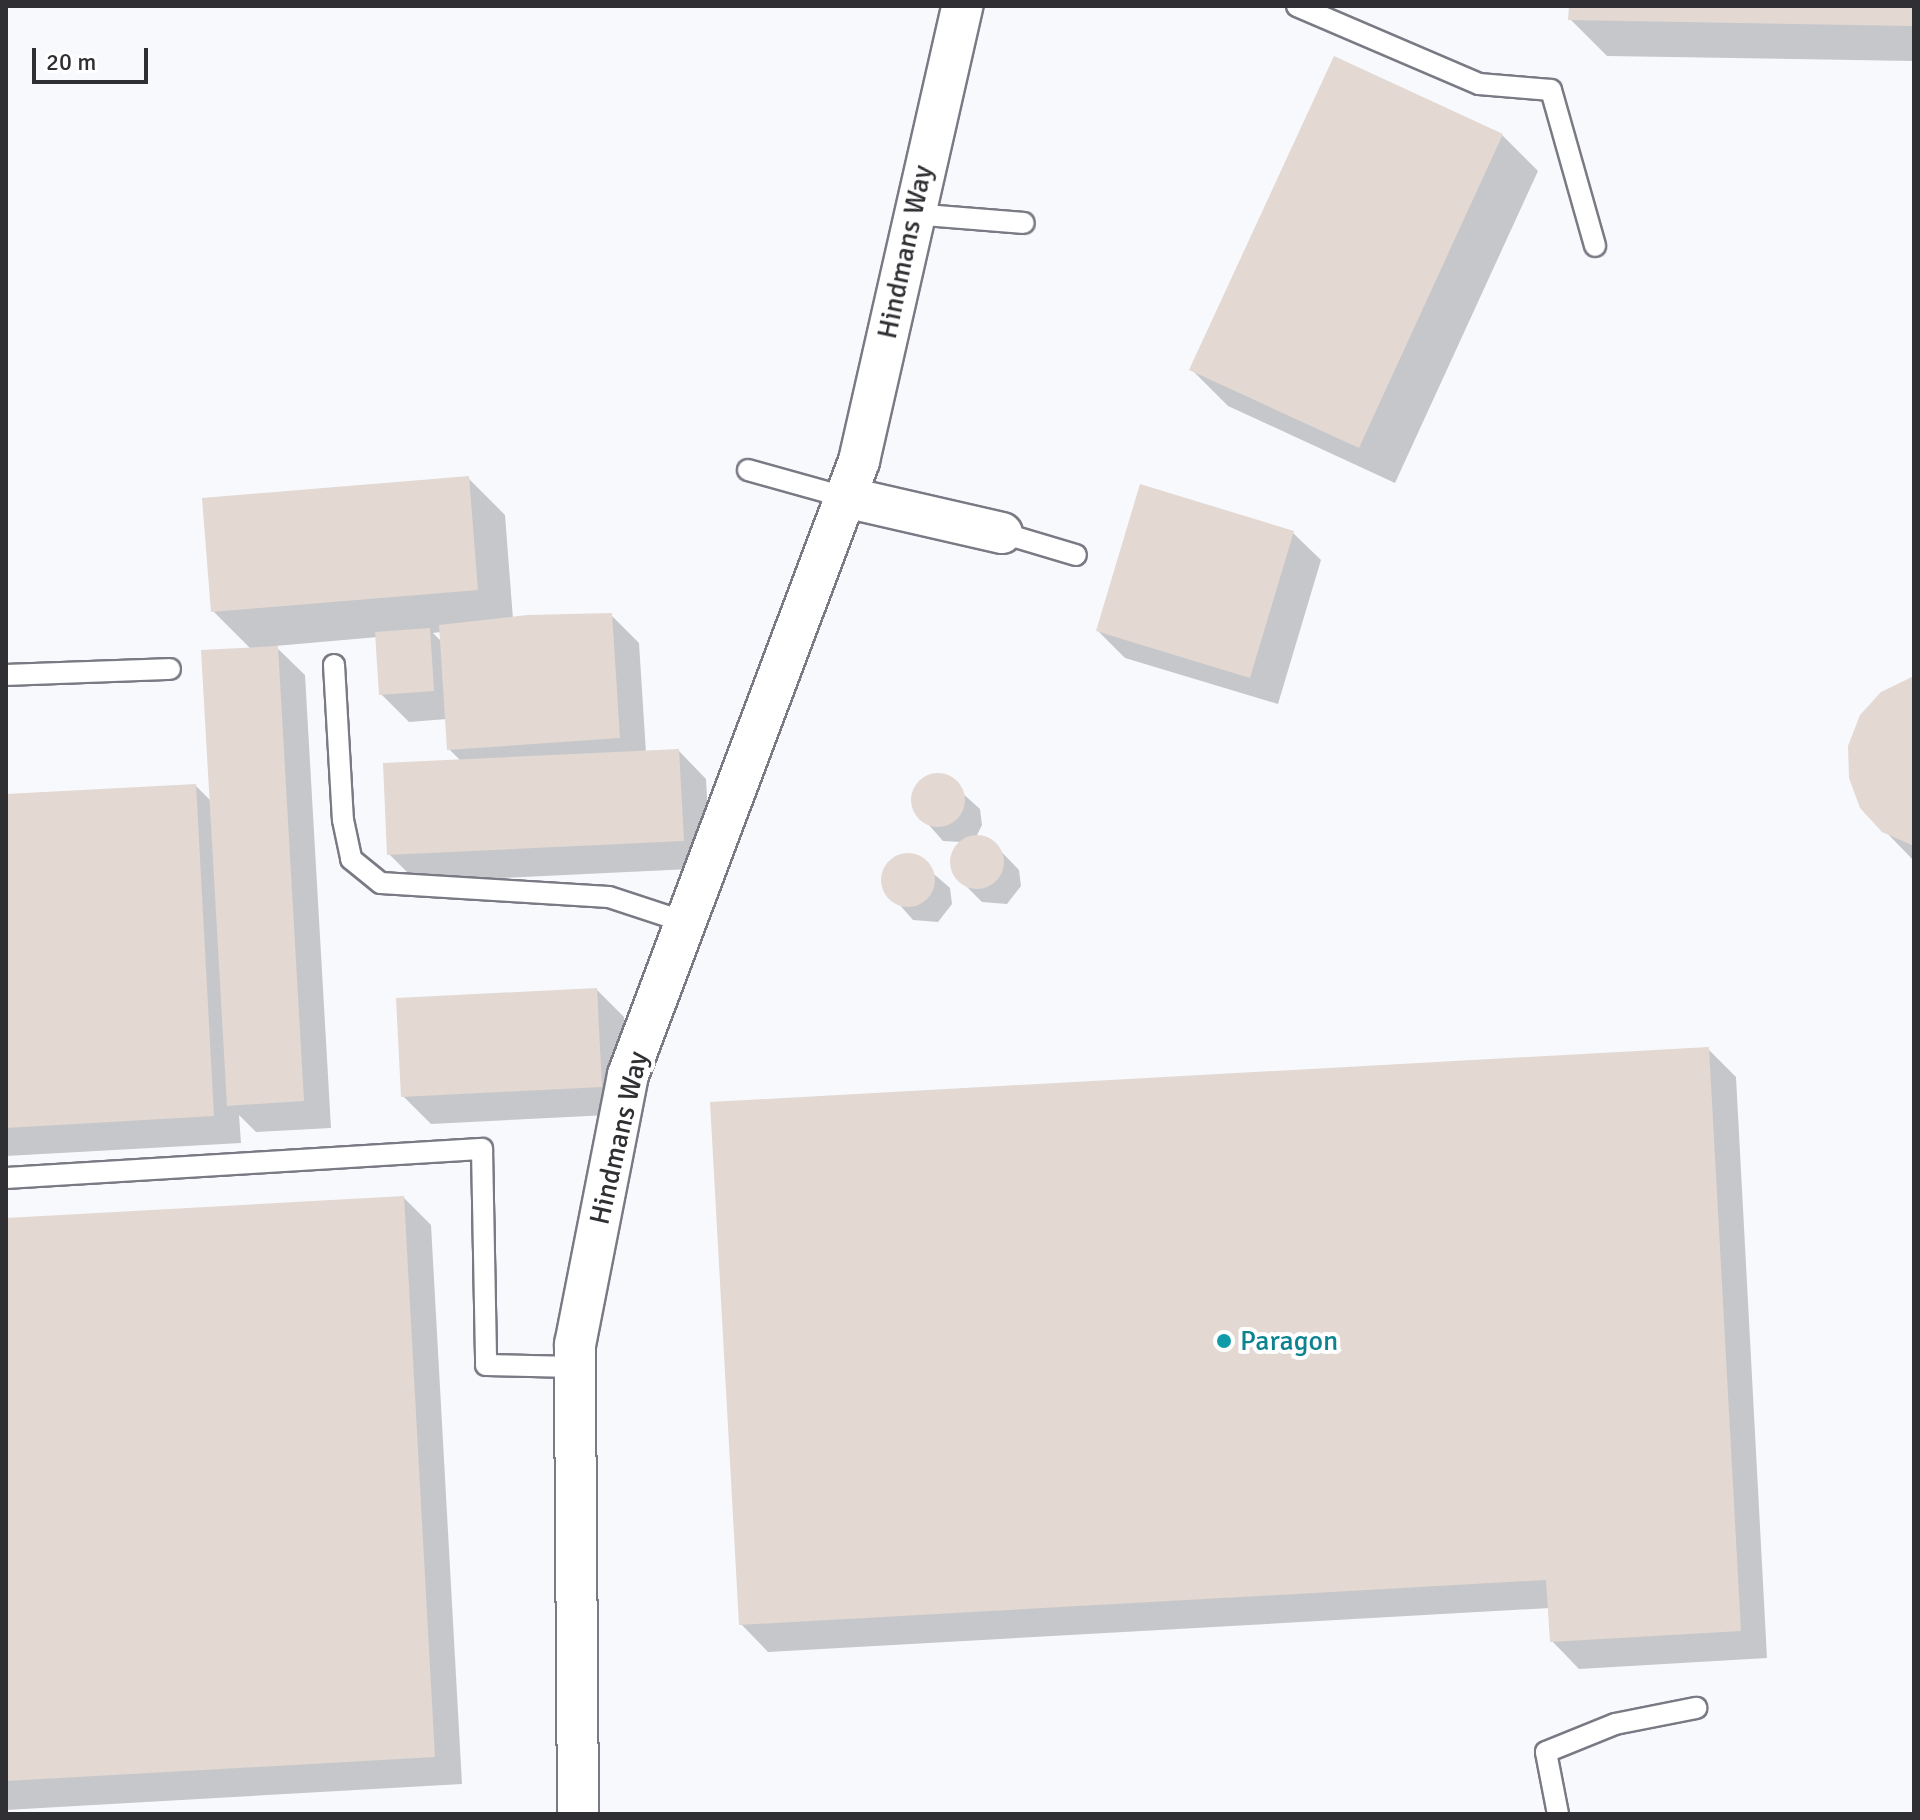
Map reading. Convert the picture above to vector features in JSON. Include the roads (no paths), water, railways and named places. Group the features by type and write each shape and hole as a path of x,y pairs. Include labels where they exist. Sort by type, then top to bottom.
{"street":[{"name":"Hindmans Way","path":"578,1814 575,1345 628,1075 859,461 962,6"},
{"path":"845,497 1002,533"}],"lane":[{"path":"1297,6 1479,84 1551,90 1595,246"},
{"path":"913,214 1024,223"},
{"path":"748,470 845,497"},
{"path":"1002,533 1076,555"},
{"path":"334,665 343,820 351,859 381,883 609,897 685,922"},
{"path":"6,675 170,669"},
{"path":"6,1178 482,1149 486,1365 575,1367"},
{"path":"1558,1814 1546,1752 1615,1724 1696,1708"}],"place":[{"name":"Paragon","path":"1224,1341"}]}
